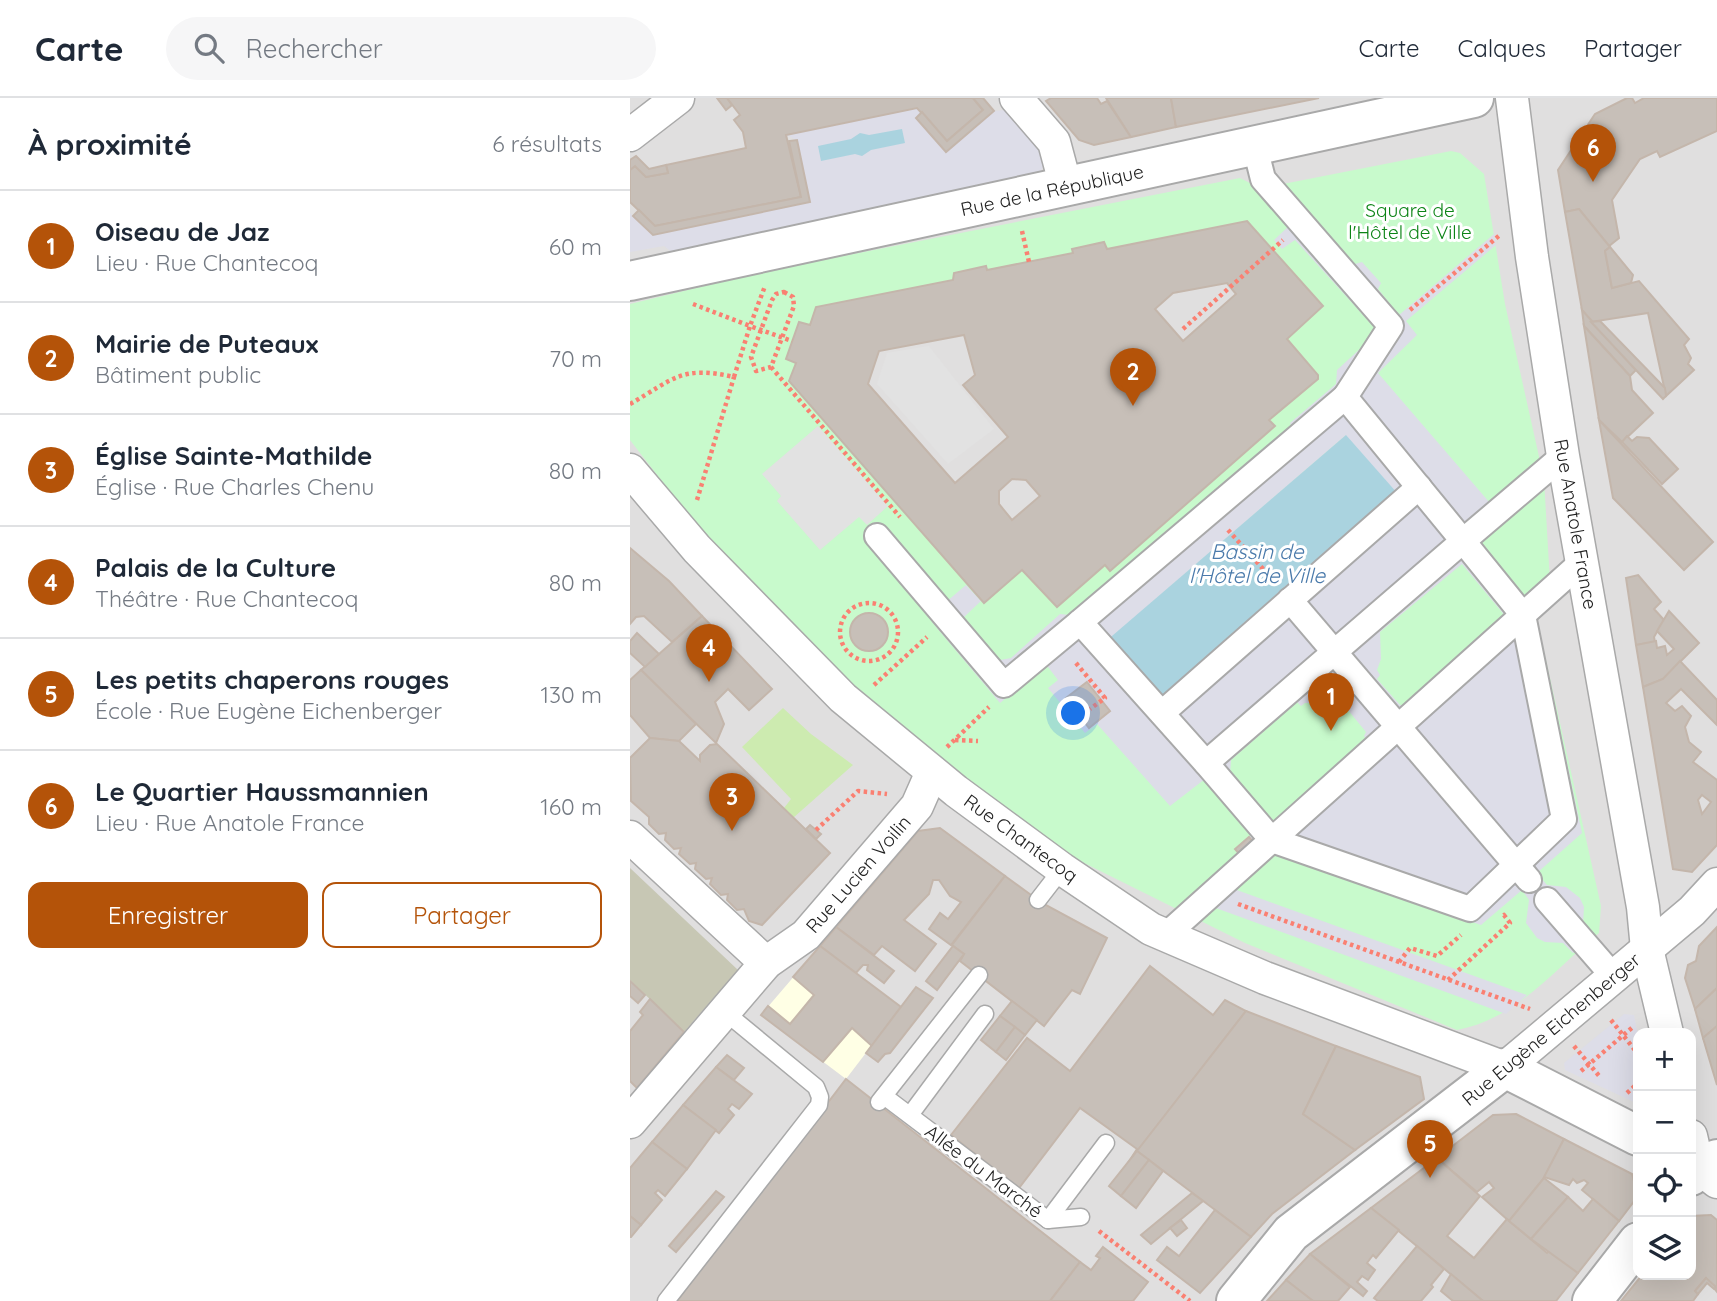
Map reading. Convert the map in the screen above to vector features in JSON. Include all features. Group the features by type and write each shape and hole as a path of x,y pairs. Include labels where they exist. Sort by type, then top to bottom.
{"street":[{"path":"630,135 678,98"},
{"path":"1016,98 1054,142 1066,187"},
{"name":"Rue de la République","path":"630,281 1474,98"},
{"name":"Rue Anatole France","path":"1512,98 1532,257 1563,456 1643,907 1653,1028"},
{"path":"877,536 1004,685 1345,397 1391,326 1263,179 1255,147"},
{"path":"1080,622 1272,840 1470,909 1523,872 1564,819 1523,615 1345,397"},
{"path":"1206,763 1563,456"},
{"name":"Rue Chantecoq","path":"630,470 697,549 843,698 938,761 1062,869 1151,929 1265,978 1505,1068"},
{"path":"1162,713 1419,487"},
{"path":"1167,935 1583,561"},
{"path":"1290,600 1333,654 1523,872"},
{"name":"Rue Lucien Voilin","path":"630,1122 766,963 806,935 917,806 938,761"},
{"path":"630,837 766,963"},
{"name":"Rue Eugène Eichenberger","path":"1236,1301 1291,1233 1505,1068 1692,911 1717,884"},
{"path":"1547,900 1614,977"},
{"path":"1505,1068 1633,1133"},
{"path":"1592,1301 1633,1248"}],"lane":[{"path":"1038,900 1062,869"},
{"name":"Allée du Marché","path":"979,975 881,1100 910,1115 1048,1220 1081,1217"},
{"path":"666,1301 819,1105 820,1097 816,1087 725,1012"},
{"path":"910,1115 985,1014"},
{"path":"1048,1220 1106,1143"}],"path":[{"path":"1183,329 1302,223"},
{"path":"1021,227 1029,262"},
{"path":"1391,326 1501,234"},
{"path":"694,509 767,279"},
{"path":"784,292 794,300 771,367 757,371 752,365 751,356 772,300 776,294 784,292"},
{"path":"691,303 792,341"},
{"path":"771,367 900,517"},
{"path":"630,404 679,375 697,370 734,377"},
{"path":"1211,511 1290,600"},
{"path":"863,603 883,605 896,620 897,640 885,656 876,660 857,659 843,647 839,628 842,619 854,606 863,603"},
{"path":"870,689 949,618"},
{"path":"1057,640 1105,698 1090,709"},
{"path":"938,761 954,740 997,699"},
{"path":"954,740 978,741"},
{"path":"816,830 858,791 891,794"},
{"path":"1212,894 1530,1010"},
{"path":"1399,962 1410,948 1437,956 1474,923 1470,909"},
{"path":"1448,980 1510,923 1504,915 1498,920"},
{"path":"1600,1024 1614,1011"},
{"path":"1608,1016 1633,1048"},
{"path":"1576,1075 1623,1035 1633,1033"},
{"path":"1567,1051 1582,1038"},
{"path":"1574,1046 1605,1083"},
{"path":"1081,1217 1190,1301"}],"shaded area":[{"path":"630,98 1717,98 1717,1301 630,1301"},
{"path":"917,108 922,112 916,118 1016,109 1033,125 1046,163 1039,173 673,253 664,246 630,252 630,213 653,235 809,202 797,140 786,135"},
{"path":"1283,184 1355,264 1362,262 1381,283 1378,289 1399,315 1494,234 1496,245 1406,321 1417,335 1378,373 1490,503 1469,545 1515,604 1548,577 1535,611 1582,833 1537,873 1547,885 1566,887 1580,898 1584,907 1583,925 1592,939 1573,953 1563,943 1545,942 1537,938 1526,923 1529,900 1522,890 1481,925 1270,851 1223,885 1527,995 1506,1014 1202,903 1242,857 1235,849 1252,835 1205,779 1170,806 1097,724 1085,733 1048,688 1058,680 1048,667 1043,667 1000,703 932,622 931,608 946,602 966,585 981,601 963,618 1000,660 1011,658 1060,614 1070,615 1117,573 1122,578 1293,429 1290,423 1336,384 1337,370 1374,336 1374,327 1295,240 1282,249 1274,240 1290,225","holes":["1346,435 1156,700 1106,642","1462,564 1506,617 1407,705 1400,705 1377,679 1380,675 1377,670 1381,659 1380,632","1297,702 1301,706 1305,703 1335,703 1338,707 1343,704 1366,732 1366,739 1270,824 1230,775 1231,760"]},
{"path":"929,346 994,429 948,464 877,384 887,353"},
{"path":"818,426 888,506 867,525 859,517 820,550 777,501 781,496 762,474"},
{"path":"630,868 738,970 684,1032 630,980"},
{"path":"820,946 901,1007 846,1079 761,1015"},
{"path":"1624,1014 1634,1015 1637,1028 1633,1028 1633,1102 1565,1070 1564,1063"}],"green space":[{"name":"Square de l'Hôtel de Ville","path":"1451,151 1460,153 1484,174 1505,304 1544,479 1551,599 1535,611 1601,906 1599,933 1550,977 1498,1015 1457,1030 1245,943 1056,849 845,684 698,528 630,440 630,304 762,272 1240,178 1254,185 1283,184","holes":["1103,242 1107,249 1305,285 1323,306 1287,339 1318,374 1317,379 1269,420 1274,427 1110,571 1105,565 1057,607 1022,570 791,383 796,363 786,359 798,322 810,325 816,307 953,280 955,272 985,266 987,270 1073,253 1073,249","1346,435 1156,700 1106,642"]},
{"path":"783,708 811,734 853,765 793,818 784,808 791,799 742,747"}],"water":[{"path":"902,129 905,143 871,150 862,156 855,154 821,161 818,146 851,139 860,133 869,135"},
{"name":"Bassin de l'Hôtel de Ville","path":"1346,435 1398,494 1156,701 1105,642"}],"building":[{"path":"717,98 727,98 732,105 726,110"},
{"path":"727,98 973,98 983,110 947,141 917,108 786,135 801,197 655,226 630,202 630,170 635,166 646,177 668,173 666,165 746,148 743,132 734,120 740,115"},
{"path":"973,98 983,98 994,111 946,152 916,118 922,112 947,141 983,110"},
{"path":"1051,98 1097,98 1101,104 1107,101 1131,137 1094,145 1079,140 1046,101"},
{"path":"1106,98 1171,98 1176,127 1131,137"},
{"path":"1171,98 1319,98 1176,127"},
{"path":"1632,98 1635,103 1644,98 1717,98 1717,131 1660,157 1657,151 1640,159 1612,200 1619,238 1609,246 1579,209 1565,212 1558,170 1595,114"},
{"path":"797,140 810,202 653,235 633,216 639,210 655,226 801,197 789,141"},
{"path":"636,156 649,169 666,165 668,173 646,177 635,166 630,170 630,160"},
{"path":"1579,209 1610,247 1605,251 1612,288 1639,281 1689,339 1684,345 1691,358 1688,364 1694,370 1666,396 1648,313 1591,322 1582,310 1565,212"},
{"path":"1247,221 1323,306 1287,339 1318,375 1318,379 1269,420 1275,426 1110,571 1105,565 1057,607 1022,570 984,603 789,381 796,363 786,359 799,322 810,325 816,307 953,280 954,273 986,266 987,270 1073,253 1072,249 1104,242 1107,249","holes":["1227,283 1236,294 1183,341 1155,309 1173,293","964,335 975,375 963,385 1008,437 955,483 868,384 879,351","1012,479 1026,480 1040,496 1012,520 999,504 999,491"]},
{"path":"1610,247 1633,275 1631,283 1612,288 1605,251"},
{"path":"1582,310 1636,370 1630,376 1584,326"},
{"path":"1600,321 1665,388 1666,396 1663,399 1591,322"},
{"path":"1584,326 1630,376 1632,390 1653,413 1622,442 1599,420"},
{"path":"1599,420 1713,542 1684,570 1613,498"},
{"path":"1627,436 1632,441 1637,437 1649,438 1678,469 1662,484 1622,442"},
{"path":"630,548 669,581 702,616 672,642 644,616 636,617 630,624"},
{"path":"1638,575 1661,602 1654,609 1664,620 1654,637 1655,642 1636,645 1626,578"},
{"path":"1669,611 1699,643 1663,679 1643,687 1636,645 1656,641 1657,648 1665,646 1667,655 1674,649 1657,631"},
{"path":"869,613 883,618 888,632 883,646 869,651 855,646 850,632 855,618"},
{"path":"702,616 772,689 749,710 728,689 715,702 724,724 716,743 641,670"},
{"path":"637,633 659,654 645,667 630,653 630,641"},
{"path":"1680,661 1717,700 1717,725 1681,689 1666,703 1675,711 1682,706 1691,716 1685,727 1689,742 1701,752 1693,762 1717,780 1717,845 1692,872 1673,869 1643,687 1663,679","holes":["1702,795 1711,802 1702,814 1698,800"]},
{"path":"641,670 696,724 679,741 650,738 630,715 630,680"},
{"path":"1087,682 1110,711 1089,728 1066,698"},
{"path":"650,738 679,741 700,761 700,755 710,745 717,744 830,853 762,925 749,921 744,909 737,910 727,900 728,894 721,895 710,884 712,878 706,879 695,869 696,863 690,864 679,854 681,848 674,849 665,840 666,833 659,834 649,824 649,817 631,801 630,758"},
{"path":"810,825 821,834 816,839 806,829"},
{"path":"940,828 1005,876 951,945 929,929 940,913 948,919 961,902 950,896 939,880 933,880 929,894 904,920 936,944 915,971 882,946 874,955 836,927 918,831"},
{"path":"1249,837 1256,845 1242,857 1235,849"},
{"path":"1005,876 1042,903 1107,938 1080,994 1072,990 1044,1026 960,961 964,954 952,945"},
{"path":"836,927 894,971 884,983 867,970 868,965 863,965 856,973 820,946"},
{"path":"1717,927 1717,988 1695,1009 1685,978 1688,965 1696,961 1699,946"},
{"path":"820,946 901,1007 872,1046 852,1028 823,1062 761,1015 768,1006 790,1024 814,995 793,977"},
{"path":"953,946 964,954 937,990 926,981"},
{"path":"1150,966 1213,1015 1225,1000 1246,1011 1128,1163 1137,1149 1080,1108 1019,1188 951,1135 1027,1038 1070,1071"},
{"path":"630,981 645,995 638,1003 630,996"},
{"path":"916,987 933,998 890,1053 885,1054 878,1062 866,1053"},
{"path":"1717,988 1717,1026 1703,1038 1695,1009"},
{"path":"650,999 684,1032 637,1088 630,1081 630,1031 643,1015 640,1012"},
{"path":"1012,1001 1037,1020 1025,1035 1000,1016"},
{"path":"1246,1011 1336,1046 1303,1114 1355,1150 1272,1214 1251,1237 1137,1151"},
{"path":"1000,1016 1015,1027 996,1052 981,1040"},
{"path":"1717,1026 1717,1085 1703,1038"},
{"path":"1015,1027 1025,1035 1006,1060 996,1052"},
{"path":"1336,1046 1420,1077 1424,1099 1355,1150 1303,1114"},
{"path":"727,1055 744,1068 734,1080 716,1067"},
{"path":"716,1067 752,1094 739,1109 732,1104 728,1109 734,1115 719,1133 683,1105"},
{"path":"846,1079 1080,1262 1050,1301 677,1301"},
{"path":"683,1105 716,1130 687,1169 652,1142"},
{"path":"1516,1114 1564,1139 1544,1178 1509,1221 1482,1197 1494,1188 1489,1182 1477,1192 1437,1158 1493,1115"},
{"path":"1564,1139 1632,1174 1633,1203 1619,1221 1582,1190 1588,1183 1584,1180 1577,1183 1573,1179 1569,1185 1544,1177"},
{"path":"652,1142 687,1169 665,1196 658,1190 655,1193 662,1200 641,1225 630,1216 630,1168"},
{"path":"1137,1151 1149,1160 1121,1196 1109,1186"},
{"path":"1437,1158 1480,1196 1447,1236 1474,1258 1507,1219 1547,1253 1550,1250 1578,1273 1556,1301 1483,1301 1371,1208"},
{"path":"1149,1160 1163,1171 1136,1208 1121,1196"},
{"path":"1544,1178 1568,1197 1531,1239 1509,1221"},
{"path":"716,1191 724,1197 676,1252 669,1246"},
{"path":"1192,1193 1203,1201 1151,1244 1141,1235"},
{"path":"1568,1197 1583,1211 1593,1199 1619,1221 1578,1273 1531,1239"},
{"path":"1371,1208 1399,1230 1376,1258 1373,1255 1367,1263 1375,1270 1368,1280 1362,1276 1357,1282 1367,1291 1363,1296 1310,1254"},
{"path":"1215,1210 1251,1237 1200,1293 1157,1260 1167,1247 1179,1256"},
{"path":"1711,1215 1717,1220 1717,1292 1706,1278 1695,1291 1698,1294 1693,1301 1621,1301 1638,1280 1696,1280 1696,1216"},
{"path":"630,1216 641,1225 631,1237 630,1237"},
{"path":"1181,1220 1187,1228 1177,1236 1170,1228"},
{"path":"1417,1246 1444,1269 1431,1285 1433,1287 1421,1301 1378,1301 1374,1298"},
{"path":"1103,1247 1148,1282 1133,1301 1050,1301 1080,1262 1091,1270 1100,1258 1096,1256"},
{"path":"1310,1254 1350,1287 1338,1301 1313,1301 1286,1280"},
{"path":"1451,1274 1483,1301 1453,1301 1441,1291"},
{"path":"1706,1278 1716,1287 1714,1289 1707,1283 1698,1294 1695,1291"},
{"path":"1286,1280 1313,1301 1267,1301"}],"place":[{"name":"Le Quartier Haussmannien","path":"1593,182"},
{"name":"Mairie de Puteaux","path":"1133,406"},
{"name":"Palais de la Culture","path":"709,682"},
{"name":"Oiseau de Jaz","path":"1331,731"},
{"name":"Église Sainte-Mathilde","path":"732,831"},
{"name":"Les petits chaperons rouges","path":"1430,1178"}]}
